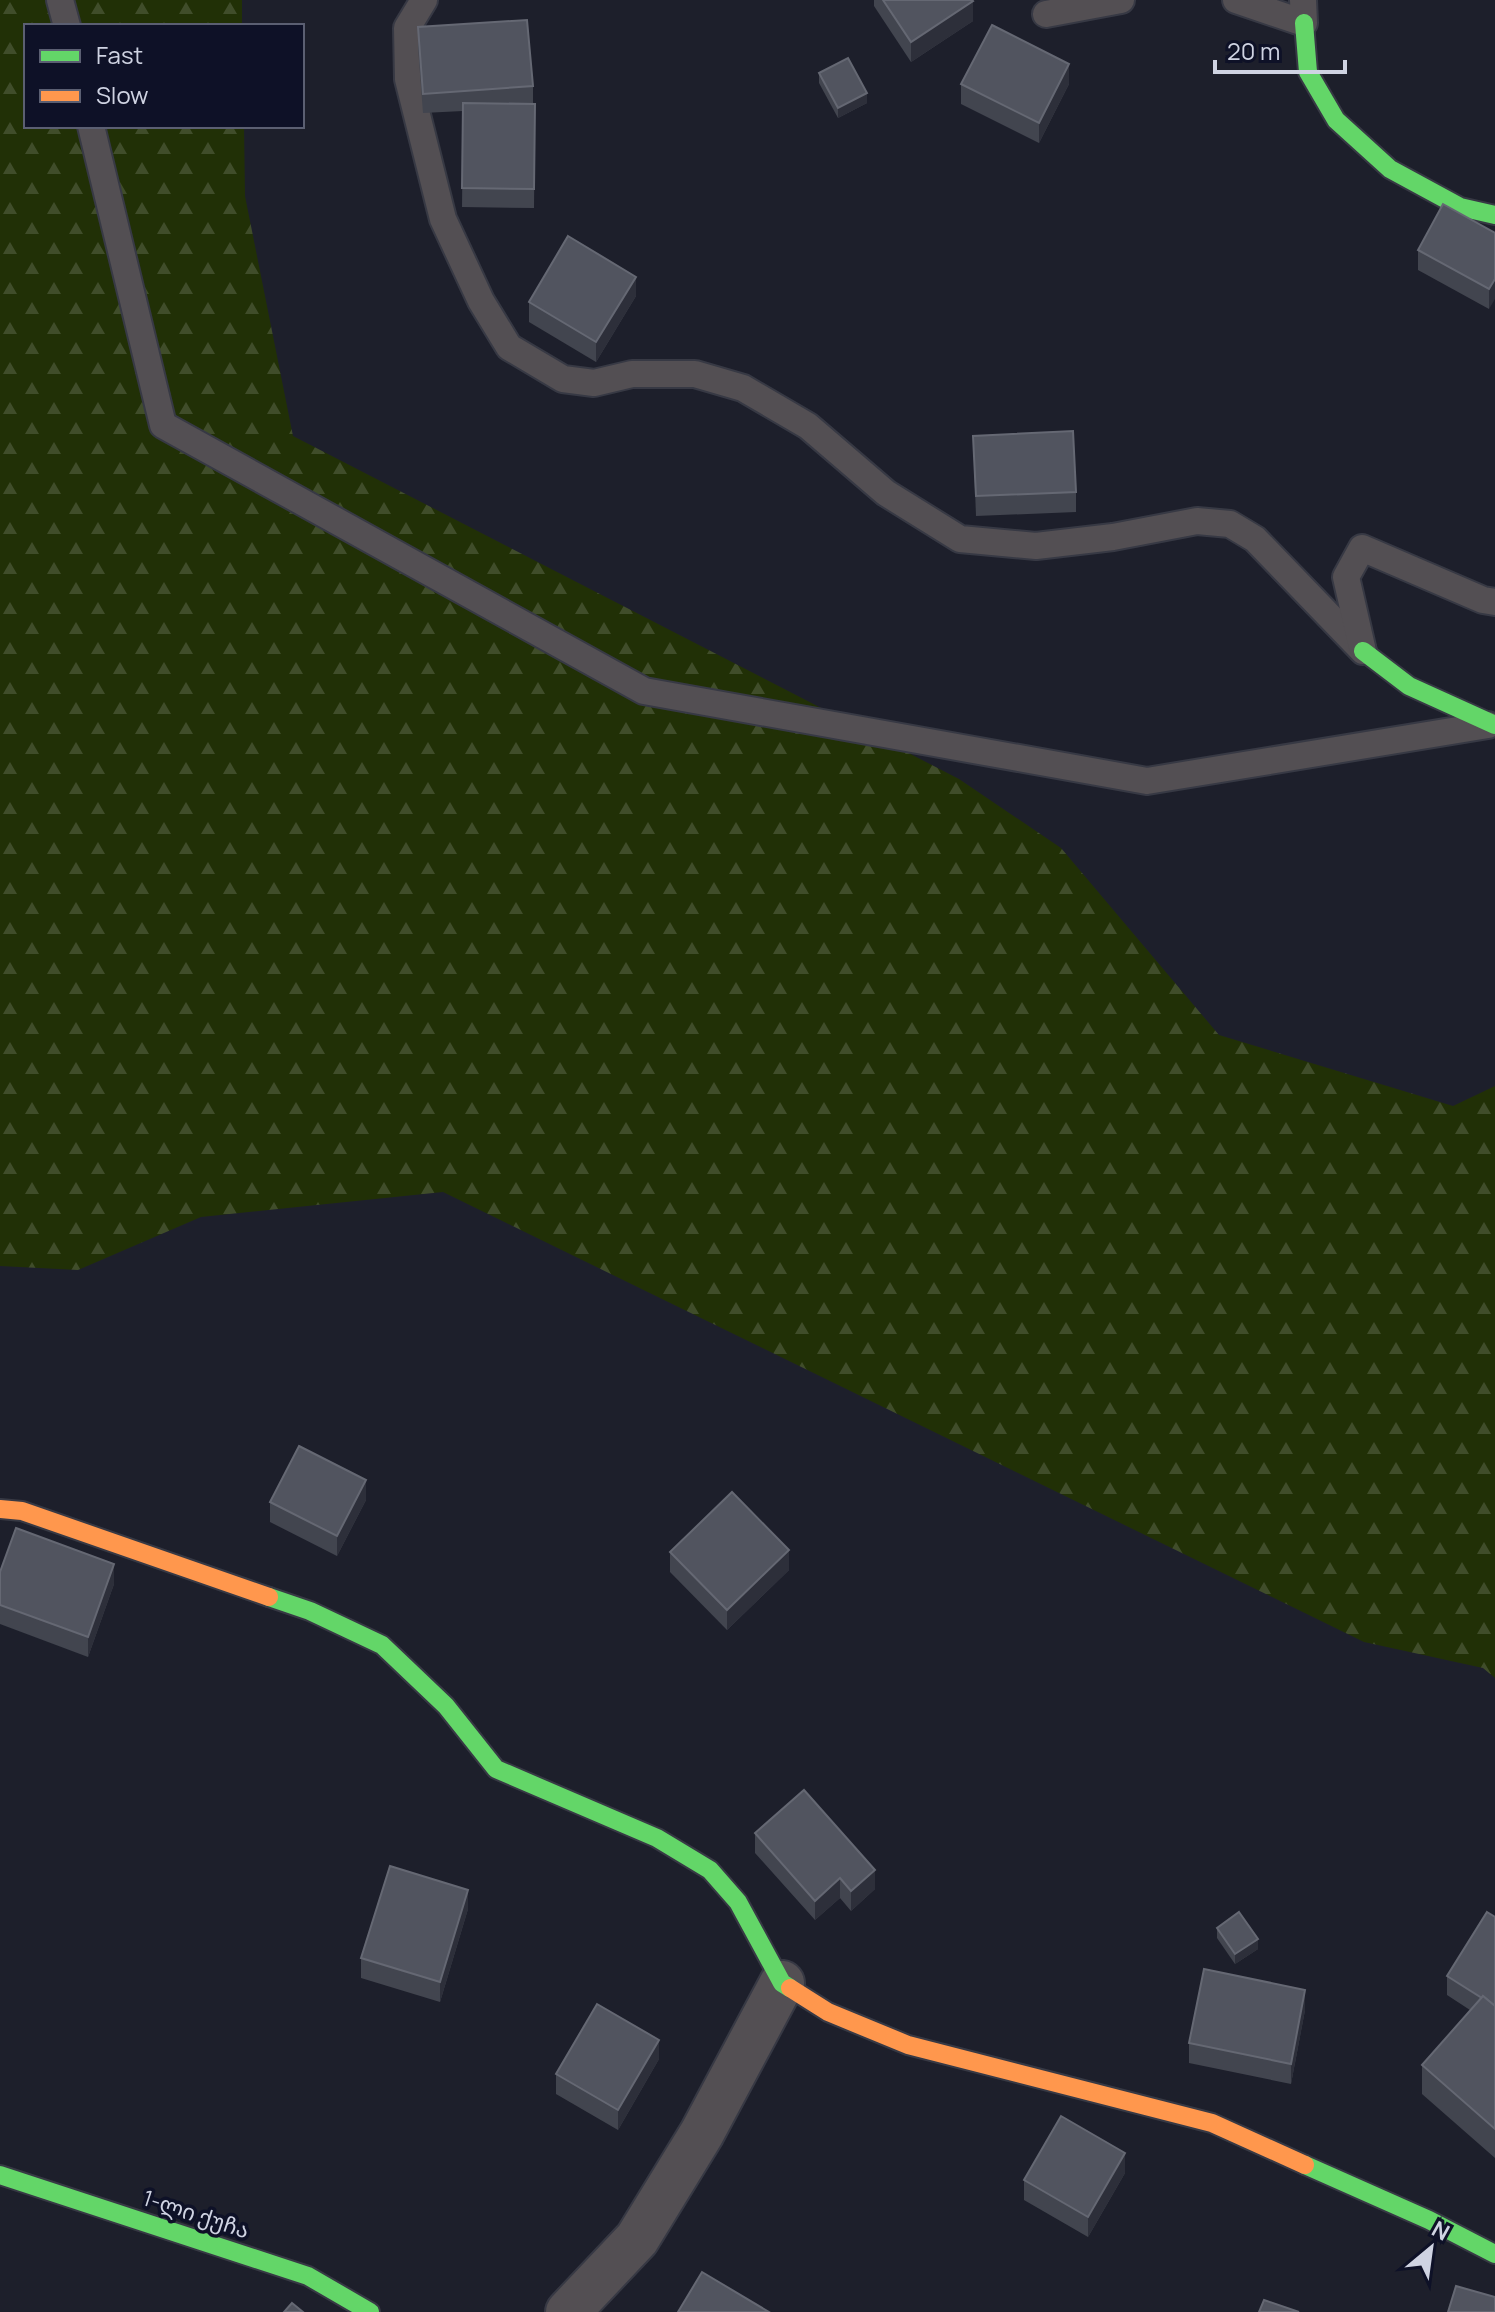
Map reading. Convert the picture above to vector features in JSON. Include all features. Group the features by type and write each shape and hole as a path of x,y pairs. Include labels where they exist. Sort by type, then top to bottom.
{"street":[{"path":"1304,11 1308,72 1336,120 1390,169 1460,207 1495,215"},
{"path":"1363,651 1409,686 1493,725"},
{"path":"0,1509 22,1511 310,1611 382,1645 446,1706 496,1769 657,1838 710,1870 738,1902 782,1983 828,2012 908,2045 1212,2123 1429,2220 1495,2254"},
{"path":"568,2312 637,2239 702,2133 782,1983"},
{"name":"1-ლი ქუჩა","path":"0,2175 308,2276 370,2312"}],"lane":[{"path":"60,0 66,24"},
{"path":"424,0 407,28 408,79 443,219 481,301 509,347 563,379 594,383 632,374 695,374 743,388 808,426 886,493 960,539 1036,546 1113,537 1197,521 1230,524 1255,539 1363,651"},
{"path":"1046,14 1121,0"},
{"path":"1236,0 1304,11"},
{"path":"91,128 163,425 644,691 1147,781 1493,725"},
{"path":"1363,651 1346,577 1362,548 1483,600 1495,602"}],"green space":[{"path":"0,0 242,0 242,24 24,24 24,128 244,128 245,196 293,436 959,779 1061,848 1219,1035 1453,1106 1495,1086 1495,1678 1483,1668 1364,1642 443,1192 201,1217 78,1270 0,1266"}],"building":[{"path":"883,0 972,0 973,1 911,42"},
{"path":"527,20 533,86 423,94 418,27"},
{"path":"992,25 1069,64 1039,123 961,84"},
{"path":"848,58 867,93 838,108 819,73"},
{"path":"463,103 535,104 534,189 462,188"},
{"path":"1443,204 1495,233 1495,279 1489,289 1418,250"},
{"path":"568,236 636,277 596,342 529,302"},
{"path":"1073,431 1076,492 976,496 973,436"},
{"path":"299,1446 366,1480 337,1536 270,1502"},
{"path":"732,1492 789,1550 727,1610 670,1552"},
{"path":"16,1528 114,1564 88,1637 0,1605 0,1572"},
{"path":"804,1790 875,1870 851,1891 840,1878 815,1901 755,1833"},
{"path":"390,1866 468,1890 440,1982 361,1958"},
{"path":"1239,1912 1258,1939 1235,1954 1217,1928"},
{"path":"1487,1912 1495,1917 1495,2006 1447,1976"},
{"path":"1204,1969 1305,1990 1291,2064 1189,2043"},
{"path":"1483,1996 1495,2006 1495,2129 1422,2065"},
{"path":"597,2004 659,2040 618,2110 556,2074"},
{"path":"1061,2116 1125,2153 1088,2217 1024,2180"},
{"path":"702,2272 769,2312 678,2312"},
{"path":"1456,2286 1495,2297 1495,2312 1448,2312"},
{"path":"1264,2300 1299,2312 1259,2312"},
{"path":"292,2303 303,2312 284,2312"}],"traffic: fast":[{"path":"1304,23 1308,72 1336,120 1390,169 1460,207 1495,215"},
{"path":"1363,651 1409,686 1495,725"},
{"path":"269,1597 310,1611 382,1645 446,1706 496,1769 657,1838 710,1870 738,1902 782,1983 790,1988"},
{"path":"1305,2165 1429,2220 1495,2254"},
{"path":"0,2175 308,2276 370,2312"}],"traffic: slow":[{"path":"0,1509 22,1511 269,1597"},
{"path":"790,1988 828,2012 908,2045 1212,2123 1305,2165"}]}
